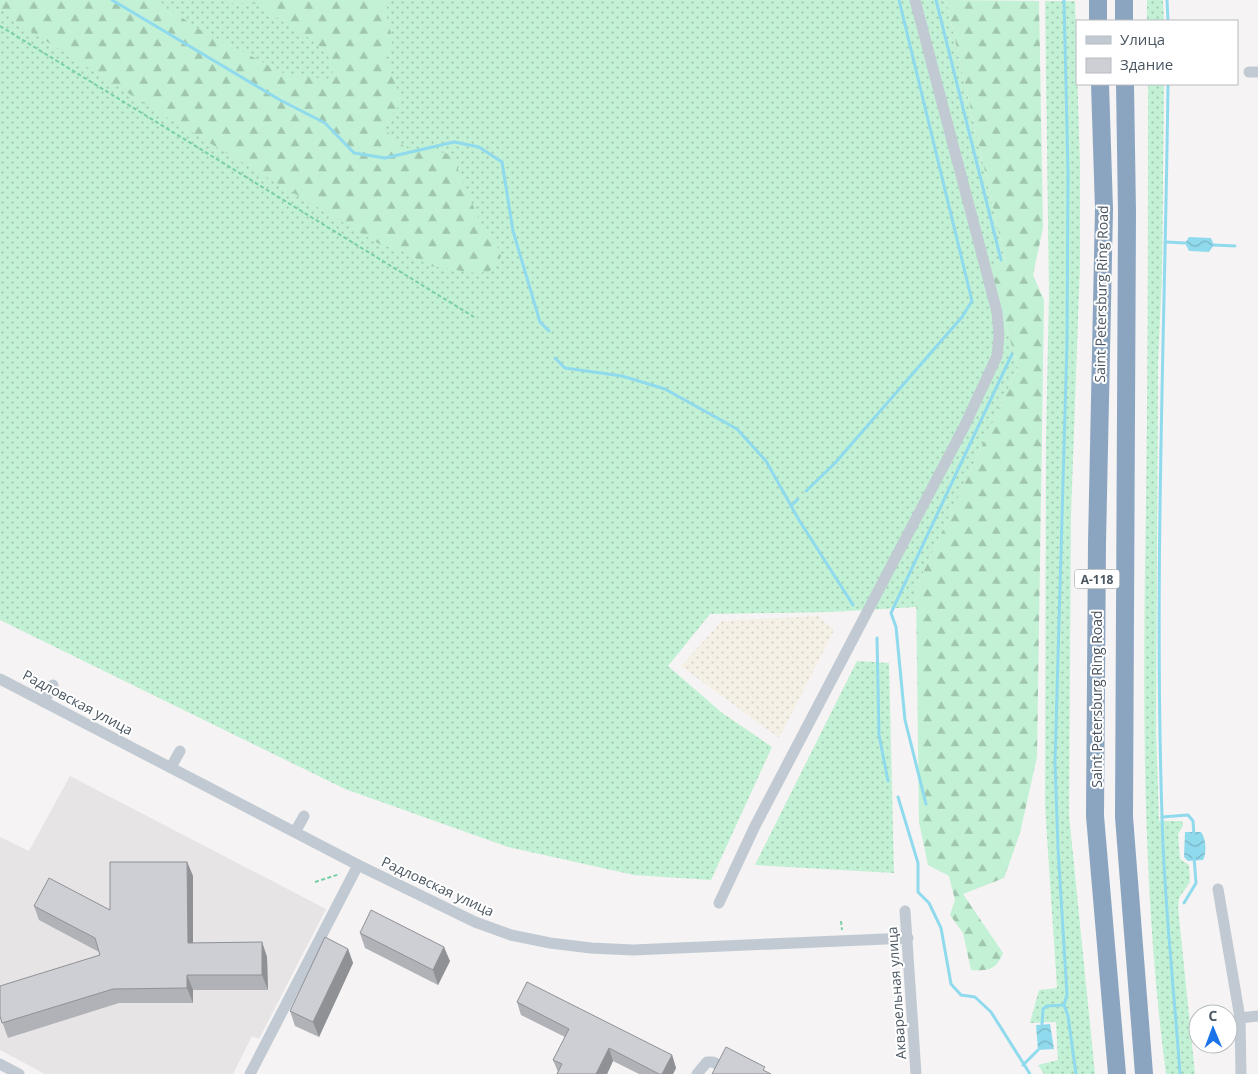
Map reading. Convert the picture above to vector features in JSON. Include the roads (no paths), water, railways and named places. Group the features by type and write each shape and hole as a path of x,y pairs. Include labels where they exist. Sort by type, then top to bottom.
{"highway":[{"path":"1098,0 1098,20"},
{"path":"1124,0 1124,20"},
{"name":"Saint Petersburg Ring Road","path":"1100,85 1104,209 1097,524 1095,816 1117,1074"},
{"name":"Saint Petersburg Ring Road","path":"1125,85 1127,212 1124,817 1144,1074"}],"street":[{"path":"719,903 755,826 964,427 998,356 997,312 915,0"},
{"name":"Радловская улица","path":"0,679 358,865 474,922 511,935 558,944 633,950 908,938"},
{"path":"44,702 53,685"},
{"path":"170,768 180,751"},
{"path":"296,832 304,816"},
{"path":"250,1074 358,865"},
{"path":"1218,889 1240,1018 1241,1074"},
{"name":"Акварельная улица","path":"905,911 916,1074"},
{"path":"1240,1018 1258,1016"},
{"path":"697,1074 707,1062 713,1062 736,1074"},
{"path":"0,1064 18,1074"}],"water":[{"path":"1189,237 1211,238 1214,245 1209,252 1189,251 1185,243"},
{"path":"1185,832 1201,832 1205,846 1203,860 1188,861 1184,857"},
{"path":"1050,1024 1054,1049 1038,1050 1036,1025"}],"waterway":[{"path":"112,0 280,100 325,123 354,153 385,158 454,142 479,147 502,162 513,231 540,322 549,331"},
{"path":"806,491 835,463 962,317 972,301 899,0"},
{"path":"936,0 1001,260"},
{"path":"1064,0 1068,173 1067,342 1055,763 1067,995 1064,1005 1068,1016 1076,1074"},
{"path":"1167,0 1168,20"},
{"path":"1168,85 1161,450 1160,724 1165,880 1180,1074"},
{"path":"1166,242 1185,243"},
{"path":"1214,245 1235,246"},
{"path":"926,804 905,720 896,627 891,613 1012,354"},
{"path":"555,358 565,368 622,376 665,389 737,429 766,461 799,520 853,605"},
{"path":"791,506 798,499"},
{"path":"877,638 879,735 888,781"},
{"path":"898,797 918,863 918,892 929,903 941,928 951,984 961,995 975,997 991,1012 1030,1074"},
{"path":"1162,817 1188,815 1193,821 1194,836"},
{"path":"1184,903 1196,883 1194,857"},
{"path":"1042,1024 1043,1009 1047,1006 1064,1005"},
{"path":"1023,1065 1038,1050"}]}
